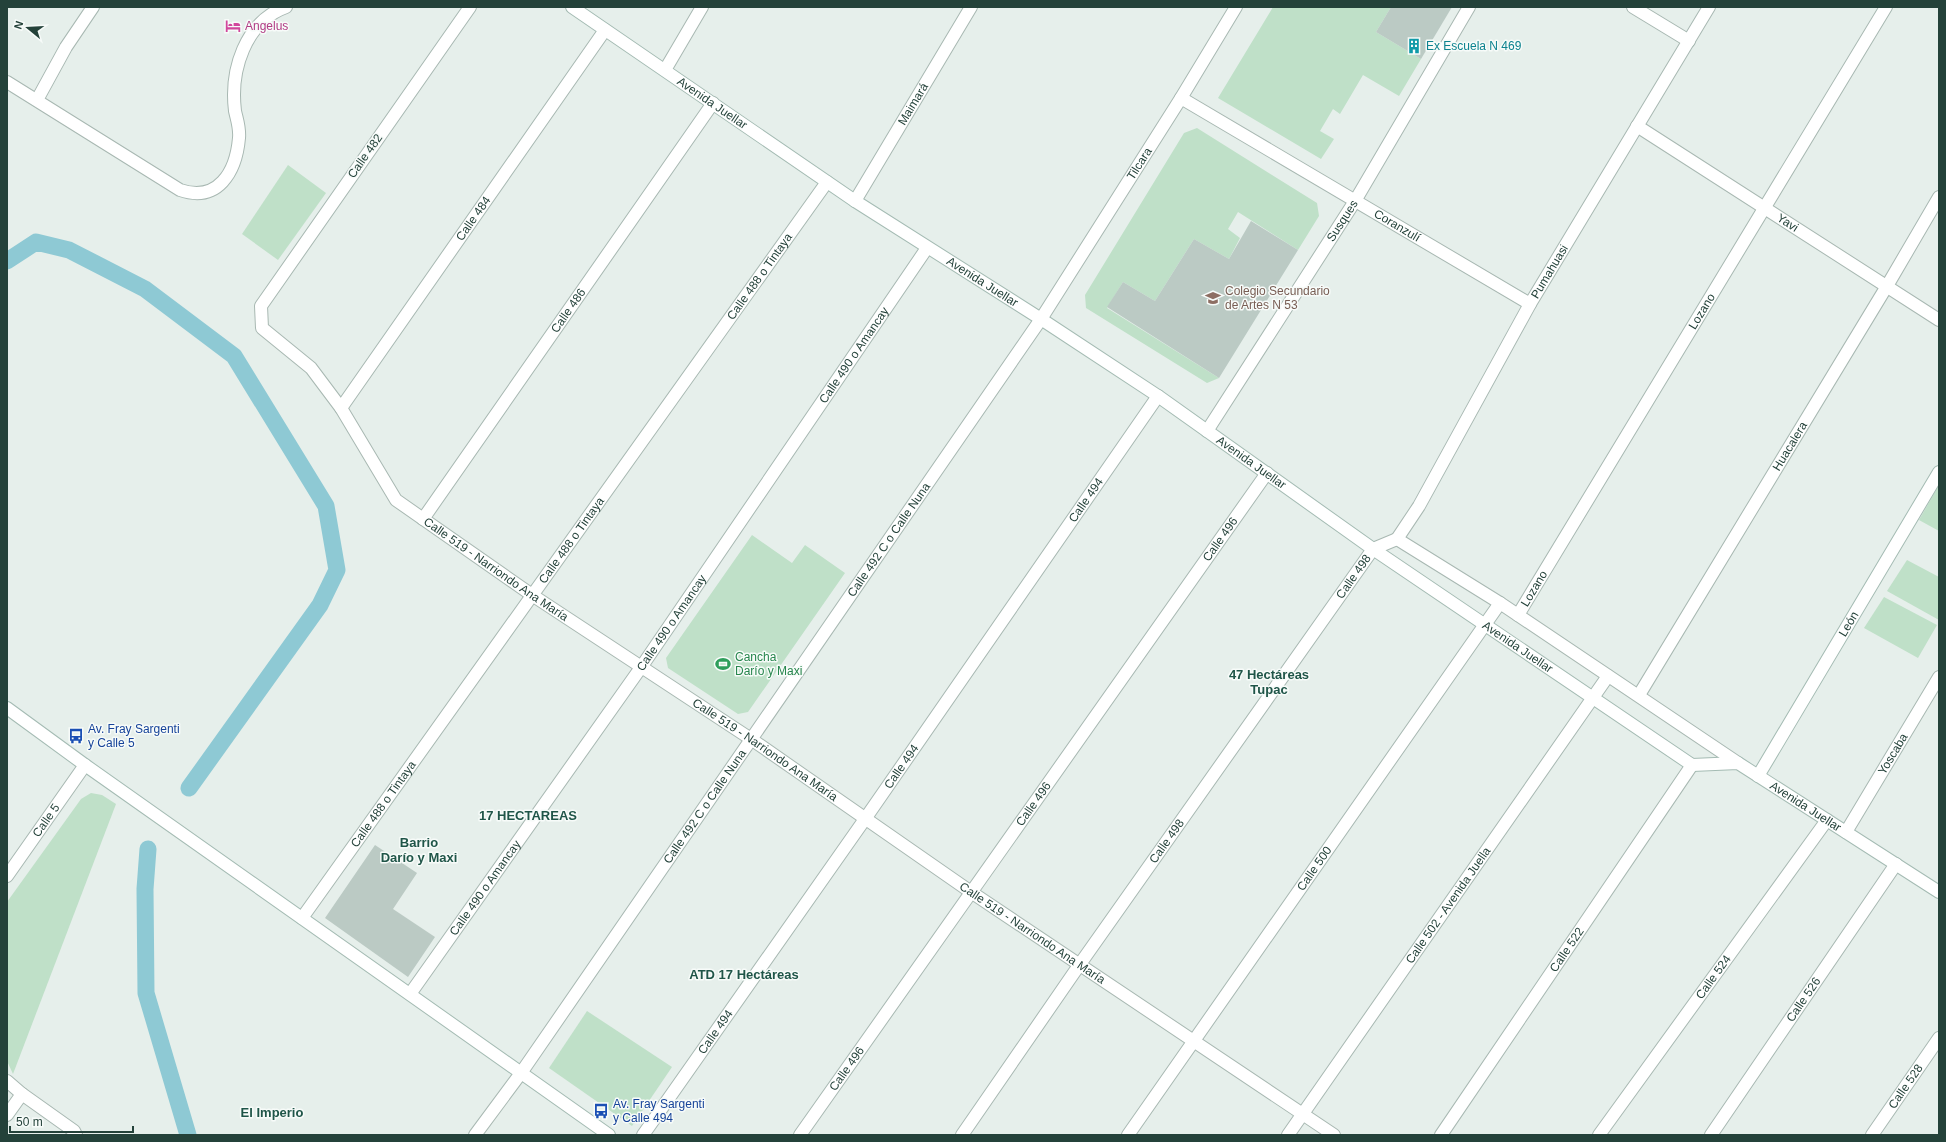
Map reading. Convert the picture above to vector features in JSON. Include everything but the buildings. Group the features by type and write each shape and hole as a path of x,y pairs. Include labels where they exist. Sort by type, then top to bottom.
{"street":[{"path":"37,100 66,47 93,7"},
{"path":"7,82 180,190 193,195 210,191 219,186 228,175 236,157 240,138 236,112 235,89 242,50 261,23 279,10 286,7"},
{"name":"Calle 482","path":"261,306 470,7"},
{"name":"Avenida Juellar","path":"572,7 855,201 927,248 1041,318 1158,396 1373,549 1692,765"},
{"path":"666,70 702,7"},
{"name":"Maimará","path":"855,201 971,7"},
{"name":"Tilcara","path":"1041,318 1181,98 1236,7"},
{"name":"Susques","path":"1207,431 1354,201 1470,7"},
{"path":"1633,7 1689,41"},
{"name":"Pumahuasi","path":"1397,539 1419,506 1530,304 1709,7"},
{"name":"Lozano","path":"1518,615 1886,7"},
{"name":"Calle 484","path":"341,408 605,30"},
{"name":"Coranzulí","path":"1181,98 1530,304"},
{"name":"Calle 486","path":"423,519 713,103"},
{"name":"Yavi","path":"1637,126 1939,320"},
{"name":"Calle 488 o Tintaya","path":"302,918 827,182"},
{"name":"Huacalera","path":"1639,695 1887,286 1939,197"},
{"name":"Calle 490 o Amancay","path":"410,994 642,666 927,248"},
{"name":"Calle 519 - Narriondo Ana María","path":"261,306 262,328 311,368 341,408 396,500 532,595 751,739 971,892 1334,1135"},
{"name":"Calle 492 C o Calle Nuna","path":"475,1135 521,1074 1041,318"},
{"name":"Calle 494","path":"643,1135 865,819 1158,396"},
{"name":"León","path":"1758,776 1939,472"},
{"name":"Calle 496","path":"800,1135 1267,473"},
{"path":"1373,549 1397,539"},
{"name":"Avenida Juellar","path":"1397,539 1500,603 1738,763 1939,892"},
{"name":"Calle 498","path":"962,1135 1080,964 1373,549"},
{"name":"Calle 500","path":"1128,1135 1486,626 1500,603"},
{"name":"Calle 502 - Avenida Juella","path":"1288,1135 1608,676"},
{"name":"Yoscaba","path":"1846,832 1939,677"},
{"path":"7,708 85,765 609,1135"},
{"path":"1692,765 1738,763"},
{"name":"Calle 5","path":"7,876 85,765"},
{"name":"Calle 522","path":"1441,1135 1692,765"},
{"name":"Calle 524","path":"1599,1135 1827,820"},
{"name":"Calle 526","path":"1711,1135 1896,864"},
{"name":"Calle 528","path":"1872,1135 1939,1038"},
{"path":"7,1081 22,1094 74,1131 76,1135"},
{"path":"7,1115 22,1094"}],"green space":[{"path":"1273,7 1391,7 1376,32 1421,59 1399,96 1363,75 1340,114 1333,109 1320,131 1334,139 1321,159 1218,98"},
{"path":"1197,128 1317,203 1319,216 1298,250 1238,212 1228,229 1240,238 1229,259 1194,239 1155,301 1123,282 1107,308 1219,378 1207,383 1086,308 1085,295 1184,133"},
{"path":"288,165 326,193 278,260 242,234"},
{"path":"1939,485 1939,531 1919,520"},
{"path":"752,535 792,563 805,545 845,573 748,712 738,714 668,668 666,658"},
{"path":"1907,560 1939,577 1939,620 1887,591"},
{"path":"1884,597 1937,625 1918,658 1864,628"},
{"path":"91,793 102,795 116,804 13,1074 7,1061 7,902 81,799"},
{"path":"587,1011 672,1067 632,1126 549,1068"}],"waterway":[{"path":"7,261 36,242 69,250 145,289 234,356 326,506 337,570 320,605 189,788"},
{"path":"148,849 145,889 146,993 188,1135"}],"place":[{"name":"Angelus","path":"233,26"},
{"name":"Ex Escuela N 469","path":"1414,46"},
{"name":"Colegio Secundario de Artes N 53","path":"1213,298"},
{"name":"Cancha Darío y Maxi","path":"723,664"},
{"name":"Av. Fray Sargenti y Calle 5","path":"76,736"},
{"name":"Av. Fray Sargenti y Calle 494","path":"601,1111"}],"district":[{"name":"47 Hectáreas Tupac","path":"1269,682"},
{"name":"17 HECTAREAS","path":"528,815"},
{"name":"Barrio Darío y Maxi","path":"419,850"},
{"name":"ATD 17 Hectáreas","path":"744,974"},
{"name":"El Imperio","path":"272,1112"}]}
